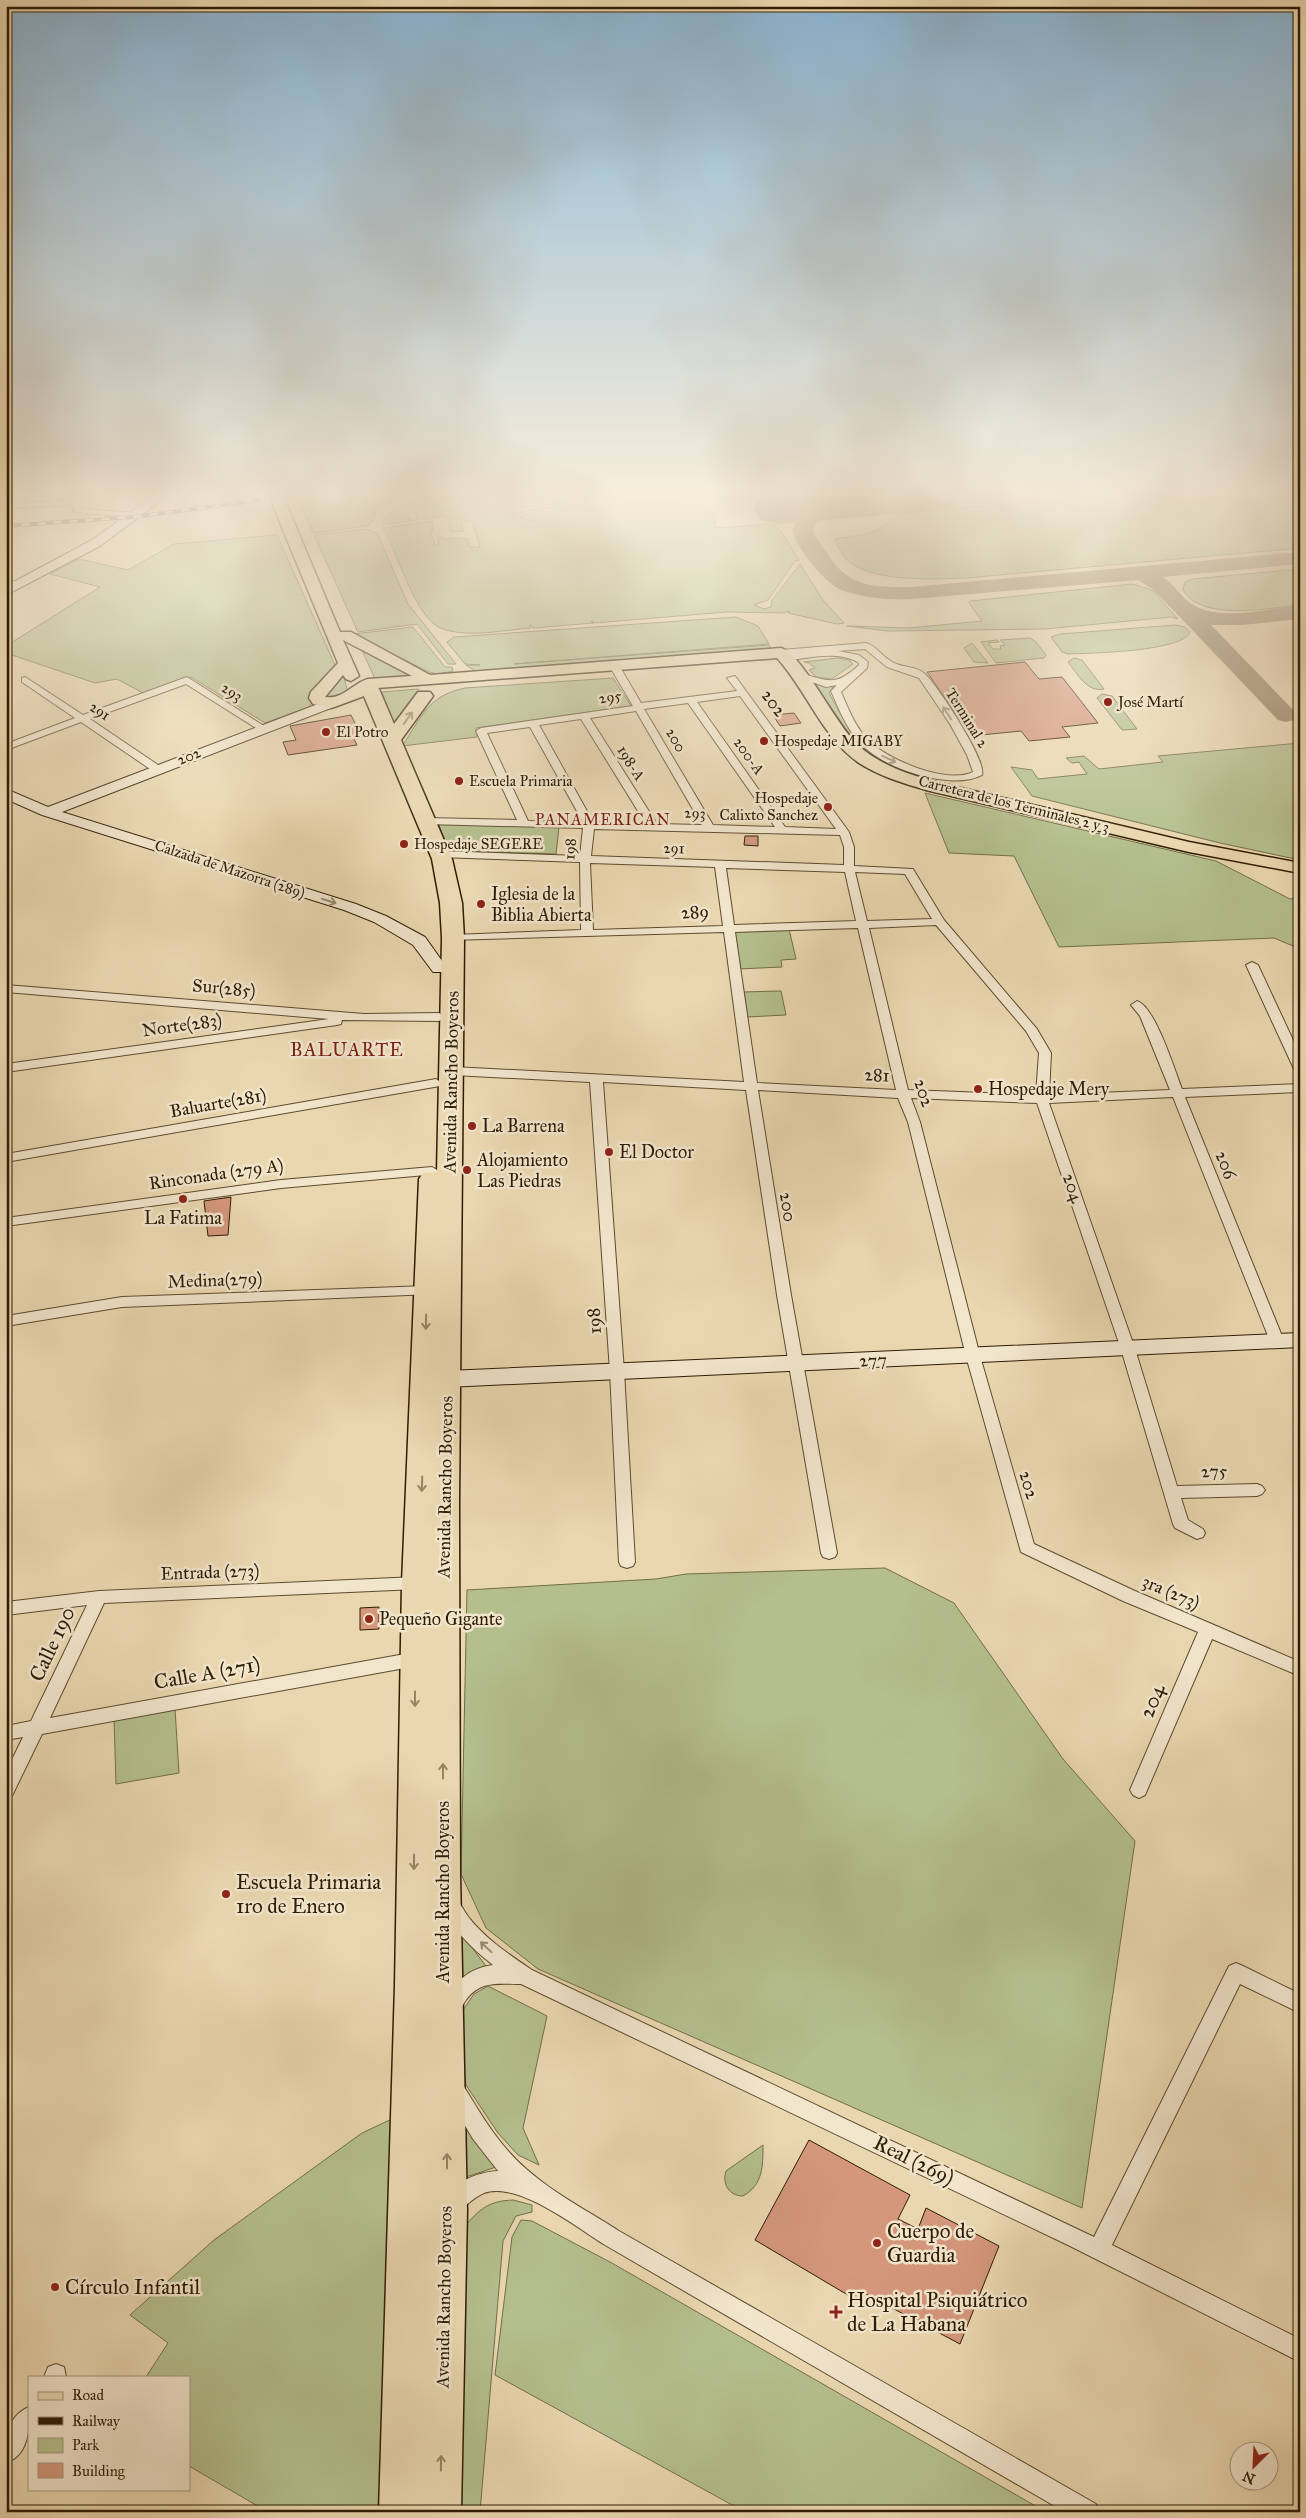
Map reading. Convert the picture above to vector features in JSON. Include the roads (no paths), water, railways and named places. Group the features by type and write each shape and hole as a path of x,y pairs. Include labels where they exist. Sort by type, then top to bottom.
{"highway":[{"path":"392,740 426,686"},
{"name":"Avenida Rancho Boyeros","path":"343,697 392,740 426,820 447,878 453,938 444,1077 432,1171 427,1290 426,1389 417,1583 413,1985 401,2512"},
{"name":"Avenida Rancho Boyeros","path":"343,697 433,880 439,1017 444,1077 447,1379 442,1874 447,2210 440,2512"}],"main road":[{"name":"Avenida Rancho Boyeros","path":"325,614 346,663 343,697"},
{"name":"Avenida Rancho Boyeros","path":"337,614 346,635 343,697"},
{"path":"346,635 426,686 783,656"},
{"name":"Carretera de los Terminales 2 y 3","path":"783,656 800,676 842,738 853,750 881,768 927,783 1060,816 1232,856 1300,868"},
{"path":"346,663 319,692 317,698 343,697 450,683 616,670"}],"street":[{"name":"Terminal 2","path":"866,646 872,648 890,665 919,674 927,682 957,729 976,762 978,773 967,778 942,777 892,761 870,748 855,729 836,693 836,690 864,666 863,662 858,658 838,654 783,656 866,646"},
{"name":"200","path":"616,670 709,828"},
{"path":"800,676 826,684 847,680"},
{"name":"202","path":"732,678 844,832 849,848 849,868 904,1094 914,1122 973,1356 1027,1548"},
{"name":"291","path":"25,680 157,769"},
{"name":"293","path":"84,719 187,680 262,728"},
{"name":"295","path":"481,731 532,722 638,708 644,705 744,693"},
{"name":"202","path":"47,812 343,697"},
{"name":"200-A","path":"691,700 782,830"},
{"name":"198-A","path":"584,716 653,826"},
{"path":"6,746 84,719"},
{"name":"198","path":"532,722 589,824 585,860 587,933"},
{"path":"481,731 524,823"},
{"name":"Calzada de Mazorra (289)","path":"6,793 47,812 380,919 419,940 438,968"},
{"name":"293","path":"426,820 844,832"},
{"name":"291","path":"439,854 907,870"},
{"name":"200","path":"720,865 750,1087 794,1364 829,1553"},
{"name":"204","path":"907,870 939,922 1031,1029 1045,1053 1042,1099 1128,1349 1182,1524 1197,1533"},
{"name":"289","path":"453,938 939,922"},
{"path":"1252,965 1300,1069"},
{"name":"Sur(285)","path":"6,988 364,1018 439,1017"},
{"name":"206","path":"1137,1005 1146,1015 1277,1341"},
{"name":"Norte(283)","path":"6,1068 364,1018"},
{"name":"281","path":"444,1077 596,1078 750,1087 1042,1099 1300,1088"},
{"name":"Baluarte(281)","path":"6,1158 444,1077"},
{"name":"198","path":"596,1078 617,1371 627,1562"},
{"name":"Rinconada (279 A)","path":"6,1222 281,1184 432,1171"},
{"name":"Medina(279)","path":"6,1321 122,1302 427,1290"},
{"name":"277","path":"447,1379 1300,1340"},
{"name":"275","path":"1172,1492 1257,1490"},
{"name":"3ra (273)","path":"1027,1548 1207,1630 1300,1669"},
{"name":"Entrada (273)","path":"6,1609 99,1597 417,1583"},
{"name":"Calle 190","path":"6,1792 99,1597"},
{"name":"204","path":"1139,1790 1207,1630"},
{"name":"Calle A (271)","path":"6,1733 416,1659"},
{"name":"Real (269)","path":"442,1874 452,1908 468,1929 500,1960 525,1976 1099,2250 1300,2351"},
{"path":"1099,2250 1236,1972 1300,2004"},
{"name":"Real (269)","path":"445,2032 455,2000 475,1979 490,1973 525,1976"},
{"path":"446,2071 465,2108 485,2138 509,2167 540,2192 620,2242 1088,2512"},
{"path":"447,2210 461,2195 482,2182 507,2181 540,2192"},
{"path":"6,2452 28,2419"}],"place":[{"name":"José Martí","path":"1108,702"},
{"name":"El Potro","path":"326,732"},
{"name":"Hospedaje MIGABY","path":"764,741"},
{"name":"Escuela Primaria","path":"459,781"},
{"name":"Hospedaje Calixto Sanchez","path":"828,807"},
{"name":"Hospedaje SEGERE","path":"404,844"},
{"name":"Iglesia de la Biblia Abierta","path":"481,904"},
{"name":"Hospedaje Mery","path":"978,1089"},
{"name":"La Barrena","path":"472,1126"},
{"name":"El Doctor","path":"609,1152"},
{"name":"Alojamiento Las Piedras","path":"467,1170"},
{"name":"La Fatima","path":"183,1199"},
{"name":"Pequeño Gigante","path":"369,1619"},
{"name":"Escuela Primaria 1ro de Enero","path":"226,1894"},
{"name":"Cuerpo de Guardia","path":"877,2243"},
{"name":"Círculo Infantil","path":"55,2287"},
{"name":"Hospital Psiquiátrico de La Habana","path":"836,2312"}],"district":[{"name":"PANAMERICAN","path":"603,819"},
{"name":"BALUARTE","path":"347,1049"}]}
